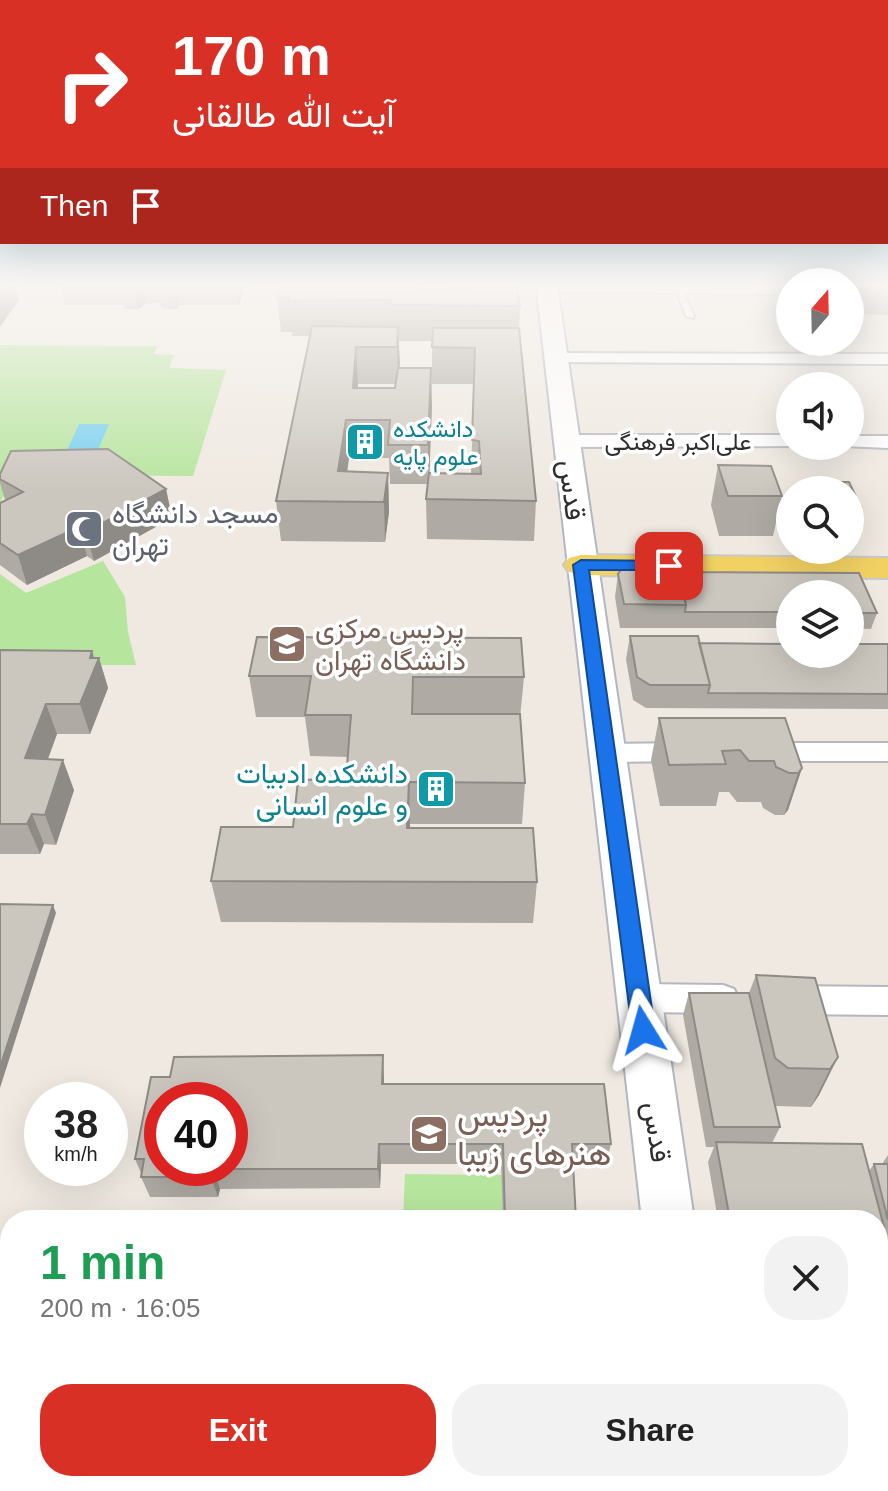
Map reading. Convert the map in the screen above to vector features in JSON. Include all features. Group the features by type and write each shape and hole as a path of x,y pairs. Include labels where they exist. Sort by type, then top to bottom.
{"main road":[{"path":"580,556 776,550"},
{"path":"864,550 888,550"},
{"path":"580,556 888,568"}],"street":[{"name":"قدس","path":"554,353 667,1210"},
{"path":"555,358 888,359"},
{"name":"علی‌اکبر فرهنگی","path":"565,441 776,441"},
{"path":"864,442 888,442"},
{"path":"606,753 888,752"},
{"path":"639,998 888,1001"}],"green space":[{"path":"0,353 155,353 174,355 169,368 226,370 193,476 15,475 0,503"},
{"path":"103,561 125,597 128,632 136,665 0,665 0,574 26,593"},
{"path":"405,1174 502,1175 503,1210 403,1210"}],"water":[{"path":"79,424 109,424 95,457 64,457"}],"building":[{"path":"307,353 356,353 353,388 395,388 398,368 431,368 428,445 388,445 390,420 346,420 338,471 388,473 384,502 276,501"},
{"path":"475,353 521,353 536,501 426,499 429,473 481,474 479,441 472,440"},
{"path":"108,449 166,489 86,532 79,527 18,555 0,543 0,503 23,492 0,479 11,451"},
{"path":"718,465 771,466 776,480 776,496 728,496"},
{"path":"633,564 676,565 686,605 624,604 618,574 623,567"},
{"path":"678,572 859,573 862,580 776,580 776,612 685,612"},
{"path":"864,584 877,613 864,613"},
{"path":"630,636 698,636 710,685 650,685 637,677"},
{"path":"257,637 521,638 524,677 413,677 412,714 520,714 525,783 409,782 407,828 533,828 537,882 211,881 221,827 293,827 298,780 346,779 351,715 305,715 311,676 249,676"},
{"path":"699,643 776,644 776,668 864,668 864,644 888,644 888,694 708,693 710,685"},
{"path":"0,650 92,651 90,658 99,658 80,704 46,704 25,758 63,760 45,815 32,814 27,824 0,824"},
{"path":"659,718 785,718 802,768 798,773 789,773 776,767 774,761 749,761 740,750 722,751 726,764 669,765"},
{"path":"0,904 53,905 0,1067"},
{"path":"756,975 815,978 838,1057 830,1069 788,1068 775,1058"},
{"path":"689,993 749,993 780,1127 714,1127"},
{"path":"383,1055 382,1084 604,1084 611,1144 572,1144 575,1210 505,1210 503,1144 379,1144 378,1169 248,1169 248,1082 150,1082 151,1077 170,1077 174,1057"},
{"path":"144,1113 144,1159 135,1159"},
{"path":"716,1142 862,1144 879,1210 728,1210"},
{"path":"874,1164 888,1164 888,1210"}],"place":[{"name":"دانشکده علوم پایه","path":"365,442"},
{"name":"مسجد دانشگاه تهران","path":"84,529"},
{"name":"پردیس مرکزی دانشگاه‌ تهران","path":"287,644"},
{"name":"دانشکده ادبیات و علوم انسانی","path":"436,789"},
{"name":"پردیس هنرهای زیبا","path":"429,1134"}],"route":[{"path":"643,1030 581,565 669,566"}]}
